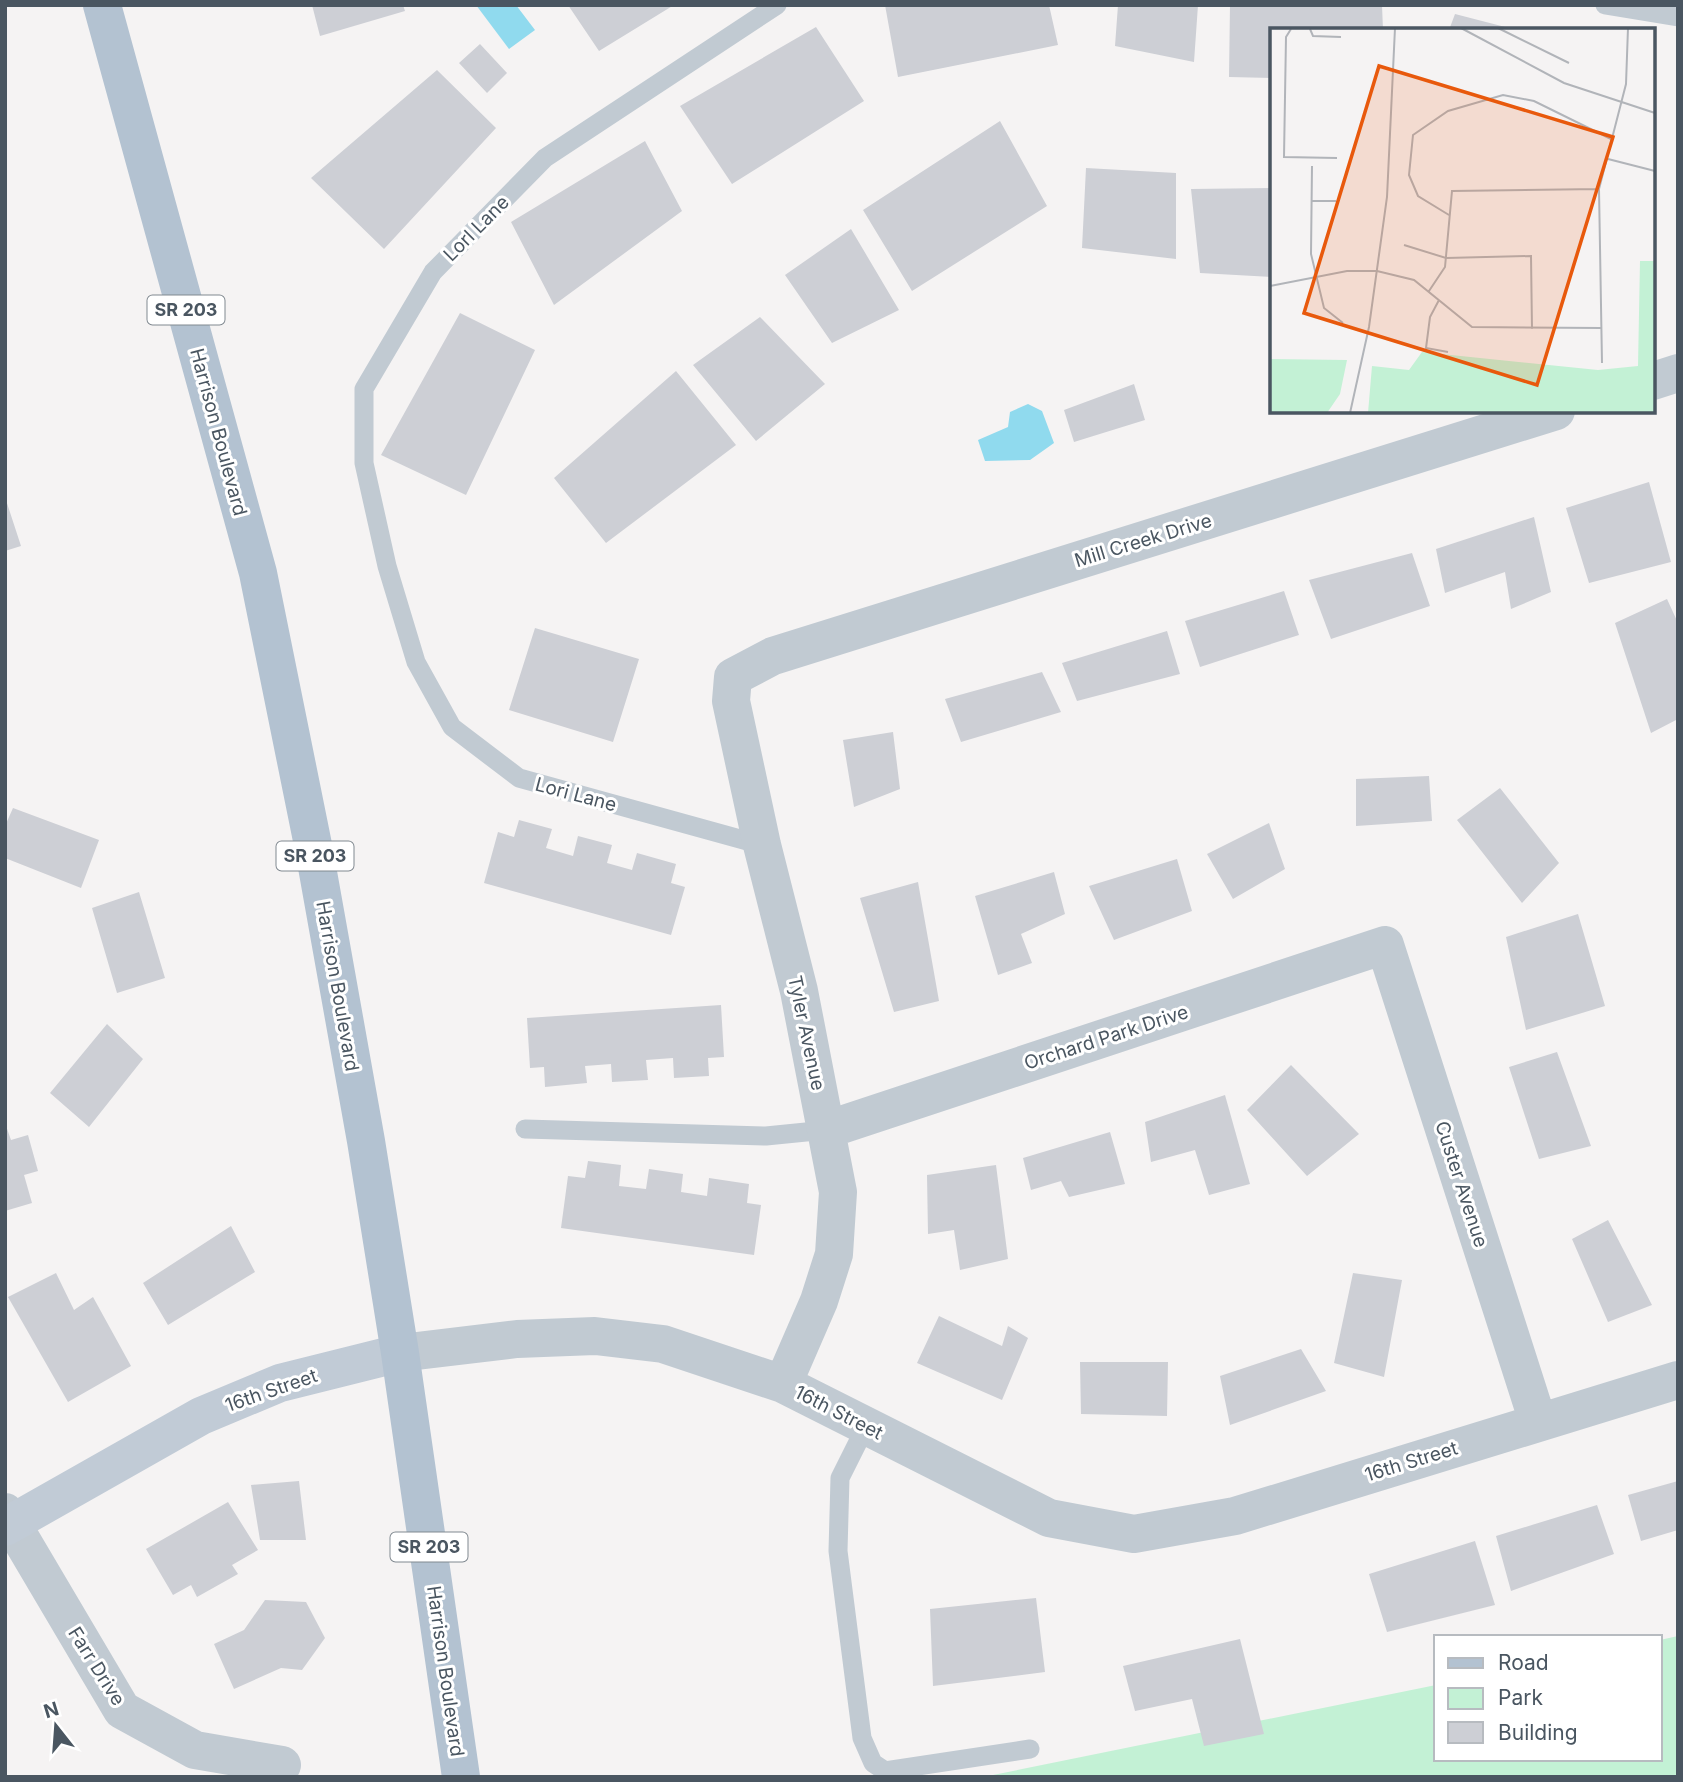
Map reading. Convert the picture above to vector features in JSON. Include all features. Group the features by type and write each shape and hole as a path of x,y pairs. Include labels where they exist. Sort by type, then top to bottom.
{"main road":[{"name":"Harrison Boulevard","path":"102,5 258,573 316,863 366,1141 400,1353 461,1777"}],"street":[{"path":"1655,380 1678,373"},
{"name":"Mill Creek Drive","path":"733,677 773,656 1550,413"},
{"name":"Tyler Avenue","path":"733,677 731,701 762,845 799,991 838,1192 835,1254 819,1301 783,1384"},
{"name":"Orchard Park Drive","path":"826,1130 1385,945"},
{"name":"Custer Avenue","path":"1385,945 1538,1422"},
{"name":"16th Street","path":"7,1521 201,1416 279,1383 400,1353 517,1339 595,1336 663,1344 783,1384 1049,1518 1134,1534 1235,1516 1678,1380"},
{"name":"Farr Drive","path":"7,1521 122,1710 195,1750 282,1765"}],"lane":[{"name":"Lorl Lane","path":"387,566 364,463 364,389 433,272 545,158 777,5"},
{"path":"1605,5 1678,17"},
{"name":"Lori Lane","path":"387,566 416,662 452,727 519,778 762,845"},
{"path":"525,1129 766,1136 826,1130"},
{"path":"866,1426 840,1478 838,1551 862,1738 873,1763 885,1771 1030,1749"}],"green space":[{"path":"1678,1636 1678,1777 983,1777 1434,1685 1434,1761 1662,1761 1662,1640"}],"water":[{"path":"476,5 516,5 535,30 509,49"},
{"path":"1028,404 1042,411 1054,443 1030,460 985,461 978,440 1008,427 1010,412"}],"building":[{"path":"312,5 403,5 405,11 320,36"},
{"path":"568,5 674,5 599,51"},
{"path":"885,5 1049,5 1058,45 898,77"},
{"path":"1118,5 1198,5 1194,62 1115,46"},
{"path":"1230,5 1382,5 1383,28 1270,28 1270,78 1229,77"},
{"path":"1455,14 1509,28 1450,28"},
{"path":"816,27 864,101 732,184 680,106"},
{"path":"480,44 507,73 487,93 459,63"},
{"path":"437,70 496,128 384,249 311,178"},
{"path":"1000,121 1047,206 912,291 863,210"},
{"path":"645,141 682,211 554,305 511,222"},
{"path":"1086,168 1176,173 1176,259 1082,248"},
{"path":"1270,188 1270,277 1200,273 1191,189"},
{"path":"851,229 899,310 832,343 785,275"},
{"path":"460,313 535,350 466,495 381,455"},
{"path":"760,317 825,384 756,441 693,365"},
{"path":"676,371 736,445 606,543 554,478"},
{"path":"1134,384 1145,420 1074,442 1064,410"},
{"path":"1649,482 1671,562 1589,583 1566,508"},
{"path":"5,497 21,546 5,551"},
{"path":"1534,517 1551,592 1511,609 1505,572 1445,593 1436,549"},
{"path":"1412,553 1430,606 1331,639 1309,580"},
{"path":"1284,591 1299,635 1200,667 1185,621"},
{"path":"1667,599 1678,623 1678,719 1651,733 1615,623"},
{"path":"535,628 639,659 613,742 509,710"},
{"path":"1167,631 1180,674 1077,701 1062,663"},
{"path":"1042,672 1061,712 961,742 945,699"},
{"path":"893,732 900,789 854,807 843,740"},
{"path":"1429,776 1432,821 1356,826 1356,779"},
{"path":"1500,788 1559,863 1522,903 1457,820"},
{"path":"13,808 99,840 81,888 5,858 5,826"},
{"path":"519,820 552,829 546,848 573,856 578,836 612,845 607,863 632,870 637,853 676,864 671,883 685,887 671,935 484,883 498,832 514,837"},
{"path":"1269,823 1285,869 1233,899 1207,854"},
{"path":"1177,859 1192,911 1114,940 1089,886"},
{"path":"1054,872 1065,914 1021,934 1032,963 998,975 975,896"},
{"path":"918,882 939,1001 894,1012 860,898"},
{"path":"139,892 165,978 117,993 92,908"},
{"path":"1578,914 1605,1006 1526,1030 1506,937"},
{"path":"721,1005 724,1057 708,1058 709,1076 674,1078 673,1058 646,1060 648,1080 612,1082 611,1064 585,1066 587,1083 545,1087 544,1067 530,1068 527,1018"},
{"path":"107,1024 143,1059 89,1127 50,1093"},
{"path":"1557,1052 1591,1146 1539,1159 1509,1067"},
{"path":"1291,1065 1359,1134 1307,1176 1247,1110"},
{"path":"1225,1095 1250,1184 1209,1195 1195,1150 1151,1162 1145,1122"},
{"path":"5,1123 11,1140 28,1135 38,1171 24,1175 32,1203 5,1211"},
{"path":"1110,1132 1125,1184 1069,1197 1061,1181 1031,1190 1023,1158"},
{"path":"588,1161 621,1165 619,1186 646,1189 649,1169 683,1174 681,1192 707,1196 709,1178 749,1184 747,1203 761,1205 754,1255 561,1228 568,1176 585,1178"},
{"path":"996,1165 1008,1259 960,1270 954,1230 928,1234 927,1175"},
{"path":"1608,1220 1652,1305 1608,1322 1572,1239"},
{"path":"231,1226 255,1272 168,1325 143,1283"},
{"path":"56,1273 74,1310 93,1297 131,1366 68,1402 8,1297"},
{"path":"1353,1273 1402,1280 1384,1377 1334,1363"},
{"path":"939,1316 1002,1346 1008,1326 1028,1338 1002,1400 917,1363"},
{"path":"1301,1349 1326,1391 1230,1425 1220,1376"},
{"path":"1080,1362 1168,1362 1167,1416 1081,1414"},
{"path":"299,1481 306,1540 260,1540 251,1485"},
{"path":"1678,1481 1678,1530 1641,1541 1628,1495"},
{"path":"228,1502 258,1550 232,1565 238,1574 197,1597 191,1585 173,1595 146,1549"},
{"path":"1597,1505 1614,1554 1511,1591 1496,1536"},
{"path":"1475,1541 1495,1605 1387,1632 1369,1574"},
{"path":"1036,1598 1045,1672 933,1686 930,1609"},
{"path":"265,1600 306,1602 325,1638 302,1670 281,1668 234,1689 214,1644 244,1630"},
{"path":"1240,1639 1264,1734 1204,1746 1192,1699 1135,1711 1123,1666"}]}
